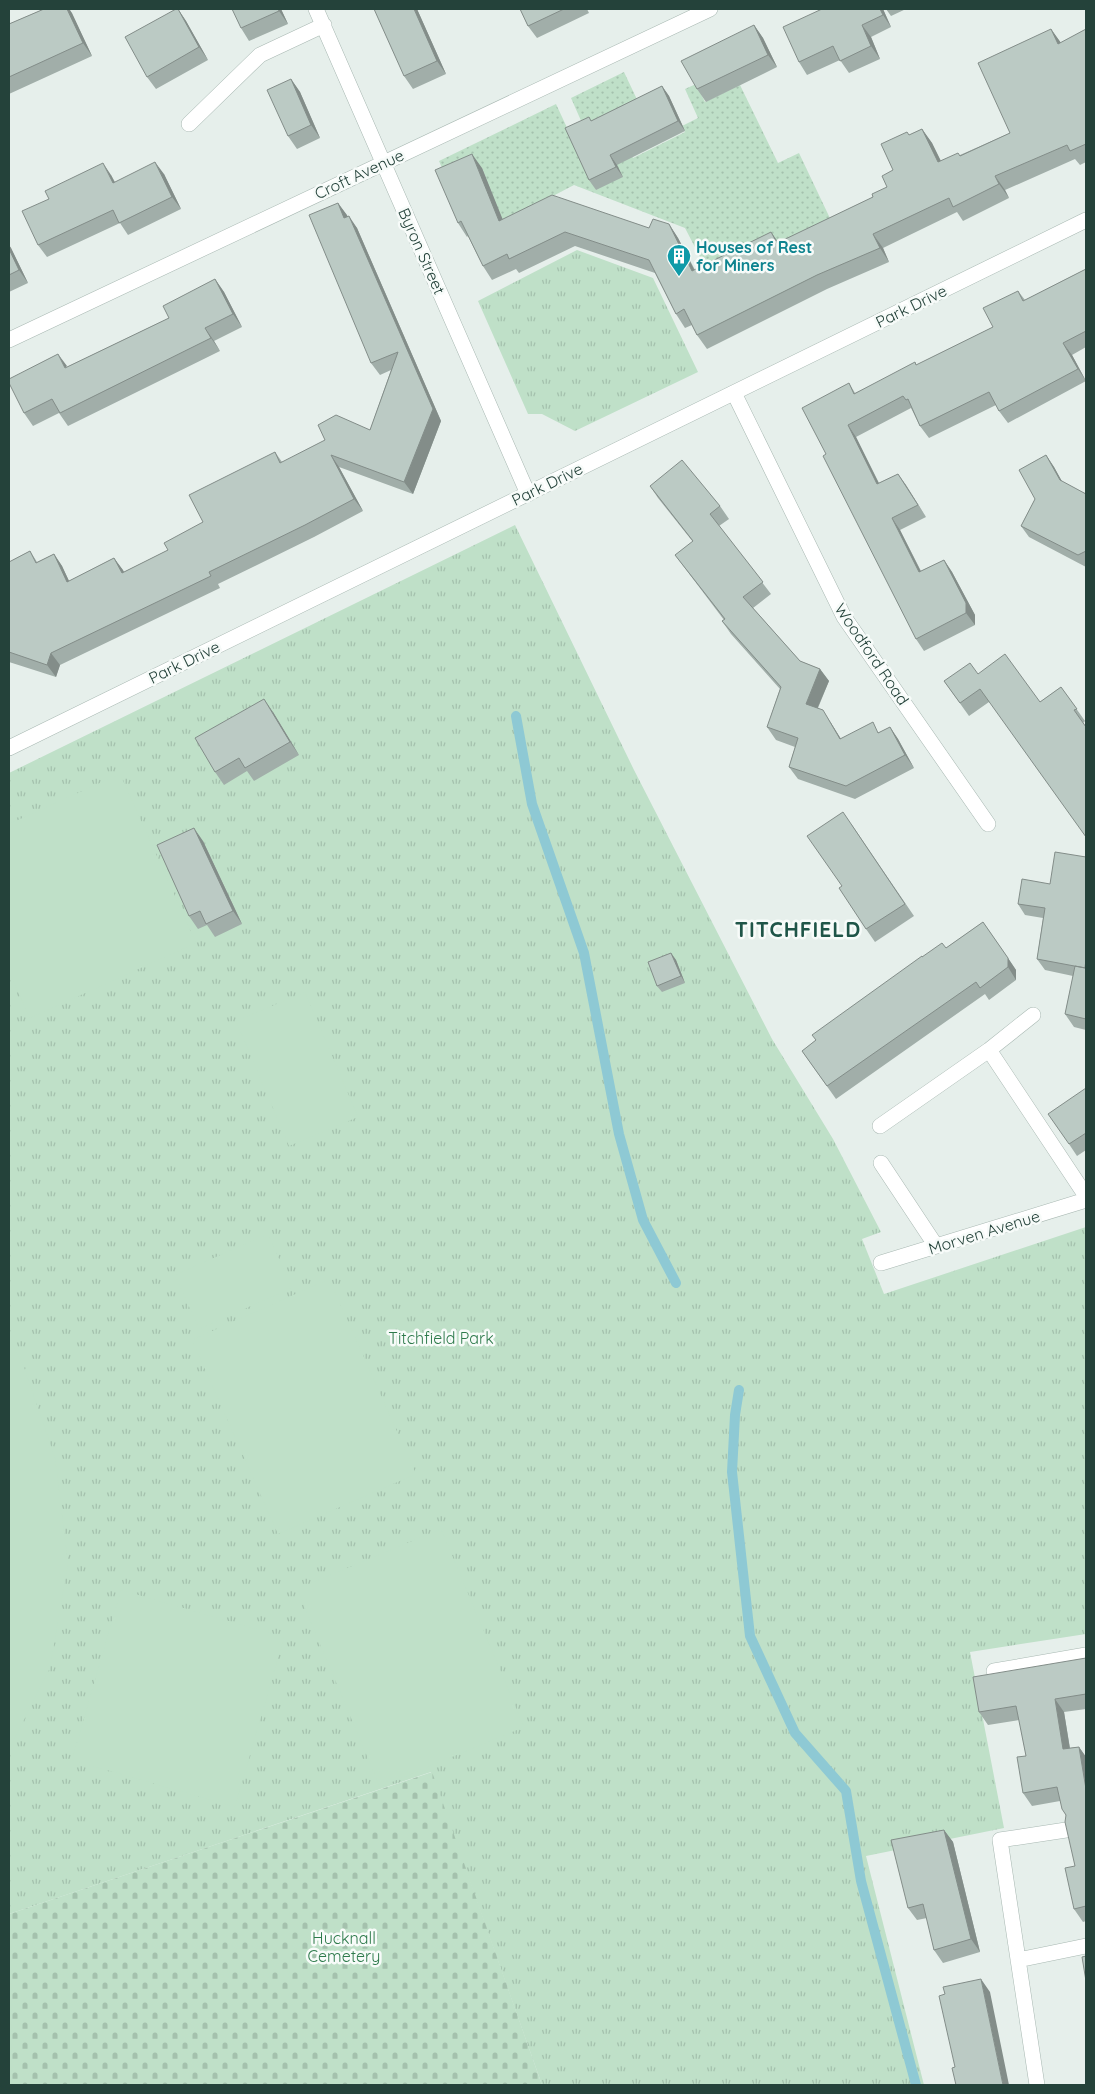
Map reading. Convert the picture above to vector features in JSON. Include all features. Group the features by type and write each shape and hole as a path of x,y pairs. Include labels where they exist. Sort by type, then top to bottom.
{"street":[{"name":"Byron Street","path":"316,9 528,494"},
{"name":"Croft Avenue","path":"9,340 710,9"},
{"path":"189,124 260,54 324,25"},
{"name":"Park Drive","path":"9,748 1086,220"},
{"name":"Woodford Road","path":"734,393 844,617 988,824"},
{"path":"880,1126 989,1050 1033,1015"},
{"path":"989,1050 1086,1196"},
{"path":"881,1163 936,1246"},
{"name":"Morven Avenue","path":"881,1263 1086,1200"},
{"path":"994,1671 1086,1655"},
{"path":"1037,2085 1000,1840 1066,1830"},
{"path":"1018,1960 1086,1946"}],"green space":[{"path":"624,72 642,110 615,123 633,158 685,132 682,126 698,118 685,89 696,84 705,102 740,85 778,163 799,153 837,233 712,280 685,228 574,185 503,222 482,168 448,182 439,161 556,104 596,190 586,132 571,98"},
{"path":"577,250 653,278 698,372 575,431 542,414 528,414 478,301"},
{"name":"Titchfield Park","path":"515,525 634,770 772,1039 833,1139 881,1232 862,1239 884,1294 1086,1227 1086,1634 970,1652 1004,1828 866,1856 924,2085 542,2085 431,1772 9,1914 9,773"},
{"path":"120,774 196,943 30,1018 9,972 9,824"},
{"path":"305,992 358,1117 289,1146 236,1021"},
{"path":"268,1234 292,1288 199,1329 175,1275"},
{"path":"329,1279 416,1474 278,1534 192,1340"},
{"path":"9,1337 24,1367 55,1458 68,1563 50,1668 9,1750"},
{"path":"441,1529 524,1727 380,1787 297,1589"},
{"path":"121,1590 284,1637 235,1807 72,1760"},
{"name":"Hucknall Cemetery","path":"432,1772 542,2085 9,2085 9,1914"}],"building":[{"path":"44,9 67,9 83,43 9,77 9,24"},
{"path":"178,9 199,47 147,77 125,37"},
{"path":"232,9 278,9 279,11 241,28"},
{"path":"374,9 414,9 437,61 404,76"},
{"path":"520,9 564,9 528,26"},
{"path":"822,9 880,9 883,15 862,25 871,46 840,61 833,46 799,62 783,27"},
{"path":"754,25 768,55 697,89 681,61"},
{"path":"1051,29 1058,44 1086,29 1086,144 1070,151 1067,145 995,176 999,184 953,207 949,198 873,234 880,248 817,275 697,335 684,309 676,314 649,260 565,232 509,259 507,254 483,266 461,221 458,223 435,170 472,154 499,221 552,195 649,228 653,219 669,224 692,271 771,232 777,243 873,197 872,194 887,187 882,176 893,170 881,144 907,132 909,135 922,129 938,162 958,153 960,156 1010,133 978,63"},
{"path":"291,79 311,125 288,136 267,90"},
{"path":"662,86 678,121 610,155 616,167 589,180 565,128 589,117 591,121"},
{"path":"155,162 172,197 119,223 113,210 38,245 22,211 49,199 45,191 103,163 113,183"},
{"path":"338,203 344,218 349,216 433,409 404,482 331,455 354,499 209,572 211,576 51,653 47,665 9,652 9,562 30,551 36,563 54,554 67,582 114,558 122,573 168,550 164,543 203,522 189,495 275,452 280,463 325,440 318,425 336,415 370,430 398,352 371,363 309,215"},
{"path":"9,249 19,270 9,275"},
{"path":"1086,269 1086,331 1063,343 1078,369 999,411 989,392 920,426 908,399 906,400 903,396 848,425 877,484 898,474 918,505 892,518 919,572 944,560 966,603 966,613 916,639 823,456 826,454 802,408 849,383 854,394 915,362 916,365 993,327 983,308 1018,291 1023,301"},
{"path":"215,279 233,314 205,328 211,338 60,413 52,399 24,413 9,383 9,379 58,354 65,368 169,318 163,306"},
{"path":"1046,455 1060,480 1086,494 1086,551 1078,555 1021,526 1035,499 1019,470"},
{"path":"682,460 720,506 710,514 763,582 743,597 800,661 820,669 806,704 823,710 840,739 873,722 878,733 890,727 905,755 846,786 789,767 798,738 767,727 781,687 722,621 725,619 675,555 693,541 650,486"},
{"path":"1005,654 1040,702 1061,687 1077,709 1074,710 1086,727 1086,837 980,689 960,703 944,681 970,663 978,674"},
{"path":"264,699 290,742 245,768 239,758 215,772 195,738"},
{"path":"843,812 905,904 866,929 839,888 842,886 807,836"},
{"path":"194,828 233,911 206,924 200,911 189,916 157,845"},
{"path":"1055,852 1086,857 1085,968 1037,959 1045,908 1018,904 1022,879 1050,884"},
{"path":"983,922 1008,958 1008,967 980,988 976,982 827,1086 802,1051 816,1040 812,1035 922,956 942,943 946,948"},
{"path":"671,953 681,976 657,986 648,962"},
{"path":"1075,966 1086,968 1086,1019 1065,1014"},
{"path":"1086,1088 1086,1133 1069,1144 1048,1114"},
{"path":"1086,1658 1086,1694 1055,1699 1063,1749 1079,1747 1086,1789 1086,1906 1074,1909 1065,1868 1075,1866 1065,1822 1066,1815 1062,1809 1057,1787 1023,1793 1017,1757 1026,1756 1016,1706 979,1712 973,1677"},
{"path":"944,1830 971,1939 934,1950 923,1904 908,1908 891,1840"},
{"path":"1086,1956 1086,1981 1082,1957"},
{"path":"981,1979 1003,2085 956,2085 952,2068 955,2067 939,1996 945,1994 943,1987"}],"waterway":[{"path":"516,716 532,804 584,953 619,1134 643,1220 676,1283"},
{"path":"739,1390 735,1415 732,1472 750,1636 795,1733 846,1791 861,1881 916,2085"}],"place":[{"name":"Houses of Rest for Miners","path":"679,277"}],"district":[{"name":"TITCHFIELD","path":"798,929"}]}
